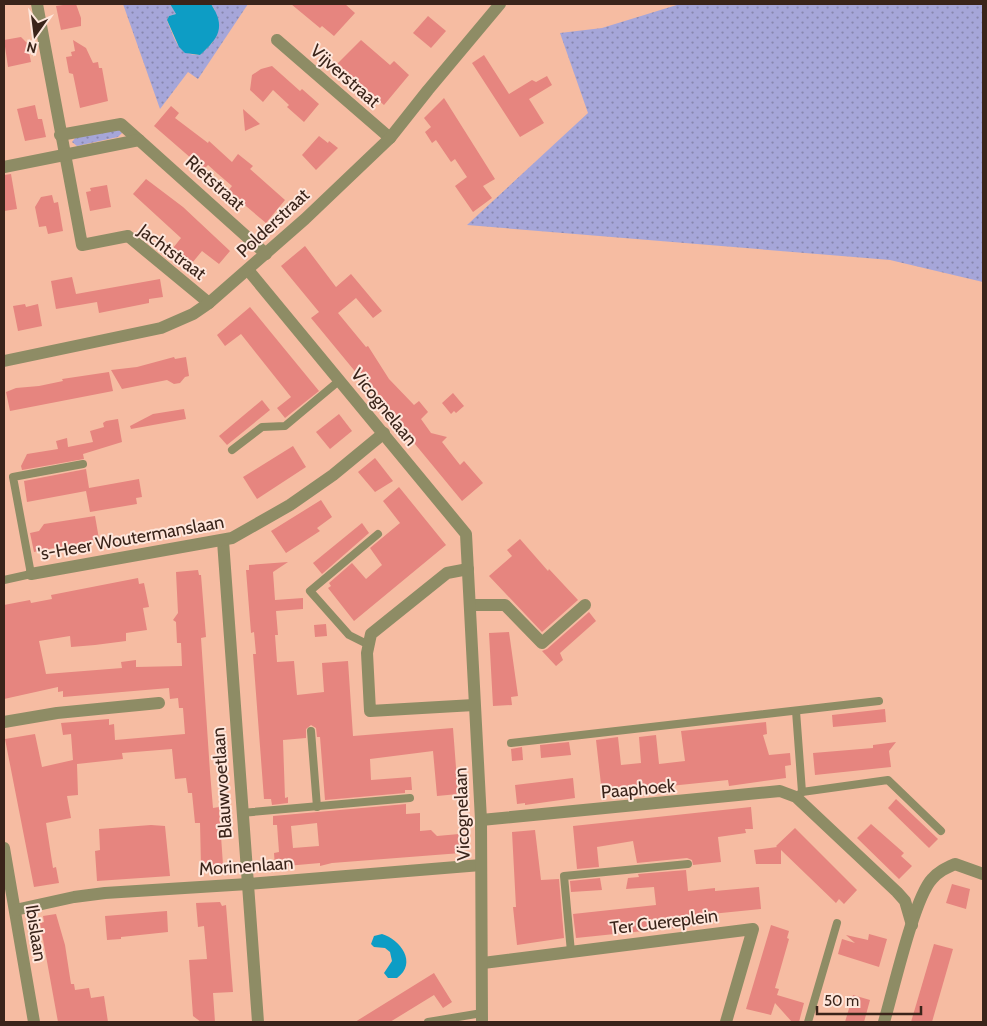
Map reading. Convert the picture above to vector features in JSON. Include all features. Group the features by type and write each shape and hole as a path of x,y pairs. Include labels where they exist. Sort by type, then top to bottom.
{"street":[{"path":"37,4 64,155"},
{"name":"Polderstraat","path":"4,361 161,328 186,318 209,304 266,254 390,138 500,4"},
{"name":"Vijverstraat","path":"277,40 390,138"},
{"name":"Rietstraat","path":"60,136 121,124 266,254"},
{"path":"4,167 139,140"},
{"name":"Jachtstraat","path":"64,155 82,244 128,236 209,304"},
{"name":"Vicognelaan","path":"248,270 466,534 481,820 482,1018"},
{"name":"'s-Heer Woutermanslaan","path":"31,574 232,538 290,505 334,475 384,433"},
{"name":"Blauwvoetlaan","path":"223,541 241,813 258,1022"},
{"path":"468,569 446,572 371,634 367,644 370,711 474,705"},
{"path":"470,605 505,605 542,643 584,605"},
{"path":"4,722 159,703"},
{"name":"Paaphoek","path":"481,820 678,803 780,791 799,794"},
{"path":"799,794 905,901 912,925"},
{"name":"Ibislaan","path":"4,848 34,1022"},
{"path":"884,1022 912,925 931,880 942,869 955,864 983,874"},
{"name":"Morinenlaan","path":"15,910 74,897 105,893 248,884 481,865"},
{"name":"Ter Cuereplein","path":"483,963 753,929 726,1022"}],"lane":[{"path":"232,450 262,427 286,426 340,380"},
{"path":"4,580 31,574 13,477 83,464"},
{"path":"367,644 350,635 310,591 378,534"},
{"path":"511,743 878,702"},
{"path":"796,711 799,794"},
{"path":"311,731 317,807"},
{"name":"Paaphoek","path":"799,794 888,780 941,831"},
{"path":"241,813 410,798"},
{"path":"571,952 564,876 688,864"},
{"path":"808,1022 837,923"},
{"path":"428,1022 482,1018"}],"shaded area":[{"path":"123,4 170,4 176,14 169,16 167,21 178,45 192,55 200,55 213,42 215,10 211,4 248,4 198,79 188,72 160,109"},
{"path":"170,4 211,4 216,12 219,26 218,32 212,43 200,55 185,53 179,47 167,20 169,16 176,14"},
{"path":"680,4 983,4 983,282 890,260 467,225 588,113 560,33 602,28"},
{"path":"118,129 122,133 118,137 77,146 72,142 76,137"},
{"path":"382,934 395,941 404,952 406,966 397,978 388,978 384,973 392,961 390,952 385,948 374,947 371,944 374,936"}],"building":[{"path":"76,4 81,18 81,26 61,30 56,6"},
{"path":"291,4 345,4 355,13 334,36 322,26 320,28"},
{"path":"428,16 446,31 431,48 413,33"},
{"path":"21,37 27,43 31,62 8,67 4,40"},
{"path":"73,40 86,48 93,63 98,62 99,68 102,68 108,101 80,108 73,74 69,73 66,57 72,56 71,52 75,51"},
{"path":"361,40 390,65 394,61 409,75 384,105 337,64"},
{"path":"484,55 509,94 532,80 536,82 547,76 552,85 529,99 544,123 520,137 472,63"},
{"path":"272,66 300,91 302,89 319,104 304,122 287,107 289,105 273,90 263,102 250,90 252,75 261,69"},
{"path":"444,98 495,179 483,186 492,198 473,212 455,186 467,177 455,159 451,162 436,140 432,143 425,132 431,127 424,118"},
{"path":"35,105 38,119 42,119 46,137 25,141 17,109"},
{"path":"171,106 179,113 175,118 208,143 209,141 232,162 238,154 253,166 250,169 285,200 266,223 228,191 232,186 208,165 204,169 154,126"},
{"path":"243,109 260,124 245,131"},
{"path":"319,136 338,148 316,170 302,155"},
{"path":"11,174 17,209 4,211 4,175"},
{"path":"146,179 183,207 230,251 219,264 202,251 192,263 173,248 181,238 133,194"},
{"path":"107,185 111,207 90,211 86,192 91,191 90,188"},
{"path":"52,195 54,203 58,202 63,231 48,234 46,226 39,227 35,207 41,197"},
{"path":"305,246 336,287 351,274 382,311 373,318 356,298 338,313 366,347 368,346 389,379 414,405 419,401 428,412 421,419 431,433 447,437 442,442 460,465 464,461 483,483 462,501 311,318 319,312 281,266"},
{"path":"72,277 76,294 160,279 163,297 149,299 149,303 99,313 97,302 56,309 51,281"},
{"path":"25,304 26,307 38,304 42,326 18,331 13,306"},
{"path":"250,307 319,391 285,418 277,408 291,397 241,334 225,346 217,335"},
{"path":"174,357 175,359 186,357 189,376 185,377 180,383 174,384 167,380 122,389 111,370 137,367"},
{"path":"109,372 113,391 10,411 6,392 16,388 39,386 63,381 62,379"},
{"path":"453,393 464,406 456,413 454,411 451,414 442,403"},
{"path":"262,400 270,410 227,445 219,436"},
{"path":"184,409 186,419 131,429 130,426 153,414"},
{"path":"339,414 352,431 330,449 316,432"},
{"path":"118,419 122,442 83,454 84,459 22,470 21,466 27,454 58,449 56,441 67,438 68,447 93,442 90,431 104,427 103,423 106,421"},
{"path":"293,446 306,467 257,499 243,477"},
{"path":"375,458 393,481 375,492 358,472"},
{"path":"86,469 89,488 139,479 142,497 136,498 137,504 90,512 86,491 27,502 24,481"},
{"path":"399,487 446,545 354,621 328,588 331,586 329,583 352,563 366,579 382,565 370,548 400,523 383,501"},
{"path":"321,500 332,517 317,528 320,531 286,553 271,531"},
{"path":"95,516 99,539 34,552 30,533 39,531 44,524"},
{"path":"362,523 369,533 322,574 313,563"},
{"path":"520,539 548,571 549,569 578,600 542,632 489,576 512,556 507,550"},
{"path":"288,562 273,572 275,600 303,598 303,609 276,611 278,635 275,635 277,662 294,661 297,695 324,692 322,663 348,661 353,736 453,728 458,794 437,796 433,751 370,759 371,780 411,777 412,790 405,790 405,793 325,800 320,737 317,737 316,728 311,725 306,729 306,738 283,740 285,798 288,797 288,803 272,805 271,799 264,799 253,654 256,654 254,632 251,633 246,570 249,570 249,565"},
{"path":"198,570 199,575 201,575 206,637 201,638 213,808 219,807 223,865 201,867 200,823 195,823 192,793 188,793 186,778 175,779 172,749 122,753 123,759 77,764 78,795 67,796 71,818 46,823 53,868 56,867 59,883 34,887 5,739 35,734 42,767 73,760 71,734 63,735 61,723 109,719 109,725 114,724 115,740 185,734 183,708 179,708 178,698 170,699 169,688 63,697 63,691 58,692 58,687 4,699 4,605 30,600 31,603 52,599 51,595 138,578 139,584 144,583 149,607 143,608 147,630 126,633 126,641 95,645 71,647 70,636 39,641 46,674 122,668 121,662 136,660 136,667 182,666 181,643 177,643 176,622 173,620 178,613 176,572"},
{"path":"589,612 596,621 560,653 563,660 556,666 542,651 547,649"},
{"path":"326,624 327,636 315,637 314,625"},
{"path":"509,632 518,696 511,697 512,705 493,706 489,633"},
{"path":"885,709 886,722 833,727 832,715"},
{"path":"766,722 767,734 763,735 769,755 790,753 791,765 785,766 786,778 729,786 728,780 602,793 596,740 618,737 621,765 641,763 639,737 656,735 659,764 685,761 681,731"},
{"path":"569,742 571,755 541,758 540,745"},
{"path":"896,742 889,751 891,767 815,775 813,753 873,748 873,745"},
{"path":"522,747 523,760 512,761 511,749"},
{"path":"573,778 575,798 525,805 525,803 517,804 515,785"},
{"path":"896,799 938,839 929,848 888,808"},
{"path":"406,804 406,814 420,813 420,831 431,830 437,836 459,834 461,853 332,863 320,866 320,863 275,867 274,853 279,852 277,825 273,825 273,816","holes":["317,823 319,846 293,848 291,826"]},
{"path":"751,807 753,829 745,829 746,833 718,837 721,862 693,865 692,860 687,858 637,863 633,841 597,847 599,867 577,869 573,826"},
{"path":"871,824 904,853 901,856 912,866 899,879 857,838"},
{"path":"151,825 165,826 170,876 97,881 95,851 100,850 99,829"},
{"path":"795,828 857,890 844,904 839,899 836,903 781,850 781,864 756,864 754,850 777,847"},
{"path":"535,830 541,880 559,879 564,938 517,945 513,907 516,907 512,832"},
{"path":"686,870 688,891 715,888 715,891 759,887 761,909 691,916 692,926 576,938 573,914 656,905 654,887 626,889 628,878 639,877 638,874"},
{"path":"600,878 602,890 571,892 570,881"},
{"path":"952,884 970,889 966,909 946,903"},
{"path":"220,902 222,906 226,905 233,992 213,993 215,1022 201,1022 193,1016 189,960 207,959 204,926 198,927 196,903"},
{"path":"167,911 168,932 107,940 105,916"},
{"path":"56,914 65,945 71,984 74,984 75,990 89,988 91,998 104,996 108,1022 58,1022 40,923 44,922 43,916"},
{"path":"771,925 789,931 787,938 789,939 775,988 779,989 777,995 804,1003 799,1022 792,1022 775,1003 771,1015 746,1009"},
{"path":"869,934 887,939 879,967 838,954 842,939 855,943 846,935 868,940"},
{"path":"934,944 953,949 932,1022 911,1022"},
{"path":"434,973 452,1002 443,1008 434,995 390,1022 355,1022"},
{"path":"853,995 870,1000 864,1022 845,1022"}]}
